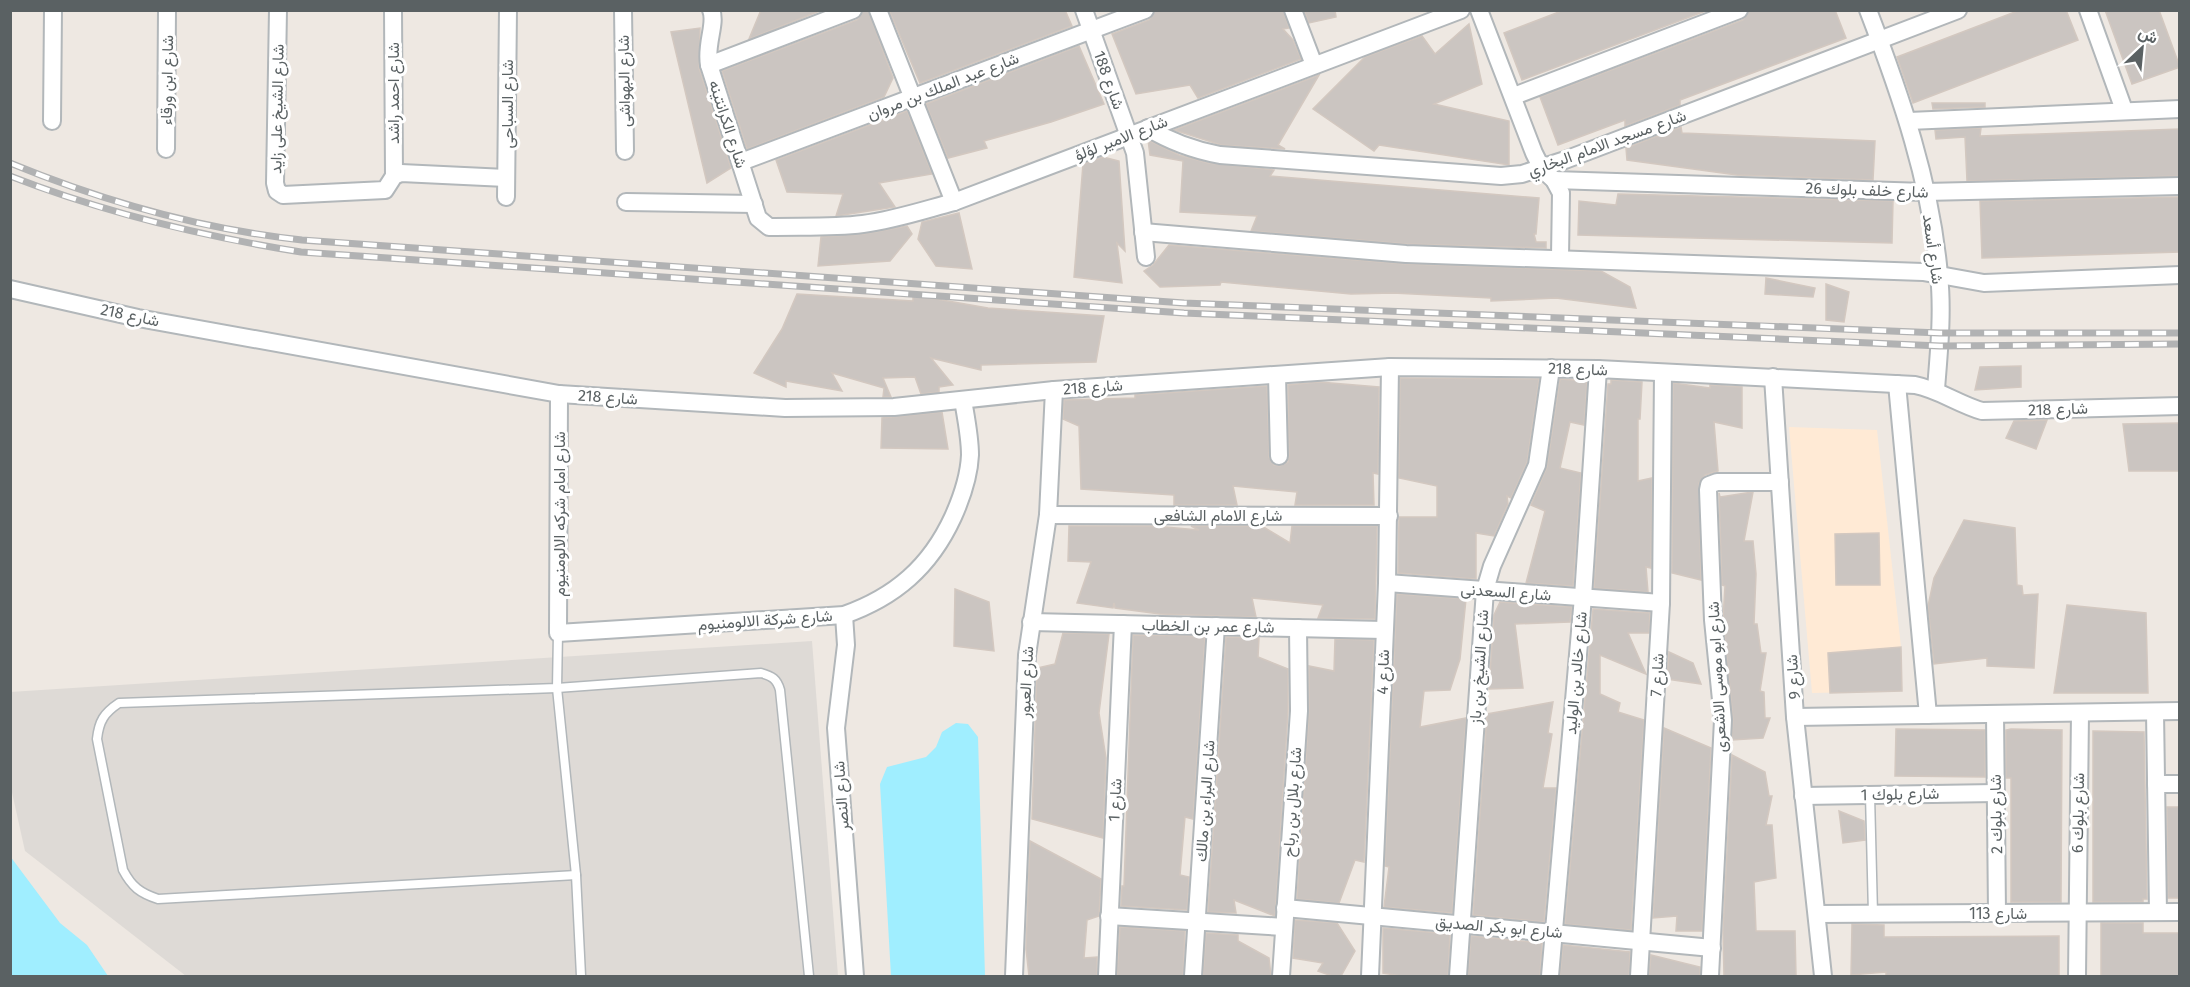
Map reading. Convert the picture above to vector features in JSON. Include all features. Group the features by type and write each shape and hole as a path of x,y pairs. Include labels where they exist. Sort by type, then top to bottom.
{"street":[{"path":"52,121 53,10"},
{"name":"شارع ابن ورقاء","path":"166,149 167,10"},
{"name":"شارع الشيخ على زايد","path":"278,10 275,183 277,191 292,196 385,190 394,176"},
{"name":"شارع احمد راشد","path":"393,10 394,176"},
{"name":"شارع السباحى","path":"506,197 507,10"},
{"name":"شارع البهواشى","path":"623,10 625,151"},
{"path":"709,65 853,10"},
{"path":"878,10 954,202"},
{"name":"شارع 188","path":"1084,10 1129,135 1138,173 1146,257"},
{"name":"شارع عبد الملك بن مروان","path":"741,162 1145,10"},
{"path":"1293,10 1314,64"},
{"name":"شارع الامير لؤلؤ","path":"774,227 863,224 954,202 1461,10"},
{"path":"1479,10 1548,174 1561,193 1560,257"},
{"path":"1514,96 1739,10"},
{"name":"شارع أسعد","path":"1868,10 1909,121 1925,192 1939,275 1940,333 1936,389"},
{"name":"شارع مسجد الامام البخاري","path":"1148,128 1194,150 1220,155 1501,176 1548,174 1958,10"},
{"path":"2088,10 2124,110"},
{"name":"شارع الكرانتينه","path":"715,12 707,45 709,65 761,222 774,227"},
{"path":"1909,121 2180,109"},
{"path":"394,176 401,173 506,178"},
{"name":"شارع خلف بلوك 26","path":"1548,174 1925,192 2180,186"},
{"path":"626,202 754,204"},
{"path":"1143,232 1406,254 1560,257 1939,275 1984,283 2180,275"},
{"name":"شارع 218","path":"10,289 138,318 559,394 785,408 894,407 1054,390 1390,367 1598,369 1897,384 1936,389 1965,406 1982,411 2180,406"},
{"name":"شارع 4","path":"1370,976 1387,583 1390,367"},
{"name":"شارع الشيخ بن باز","path":"1458,976 1485,590 1492,566 1537,465 1551,368"},
{"name":"شارع خالد بن الوليد","path":"1550,976 1583,597 1598,369"},
{"name":"شارع 7","path":"1639,976 1643,941 1661,603 1663,373"},
{"path":"1277,375 1279,456"},
{"name":"شارع 9","path":"1773,377 1795,717 1823,976"},
{"path":"1897,384 1928,715"},
{"name":"شارع العبور","path":"1014,976 1027,655 1047,514 1054,390"},
{"name":"شارع امام شركه الالومنيوم","path":"558,633 559,394"},
{"name":"شارع شركة الالومنيوم","path":"558,633 844,615 886,597 922,567 942,539 962,497 969,469 969,441 963,400"},
{"name":"شارع ابو موسى الاشعرى","path":"1710,976 1723,720 1713,620 1708,490 1709,485 1717,482 1780,482"},
{"name":"شارع الامام الشافعى","path":"1047,514 1389,516"},
{"name":"شارع السعدنى","path":"1387,583 1661,603"},
{"name":"شارع النصر","path":"844,615 846,645 836,728 855,976"},
{"name":"شارع عمر بن الخطاب","path":"1031,622 1384,630"},
{"name":"شارع 1","path":"1107,976 1123,624"},
{"name":"شارع البراء بن مالك","path":"1193,976 1216,626"},
{"name":"شارع بلال بن رباح","path":"1281,976 1299,711 1298,628"},
{"path":"1795,717 2180,711"},
{"path":"2155,712 2158,912"},
{"name":"شارع بلوك 6","path":"2077,976 2080,713"},
{"name":"شارع بلوك 2","path":"1995,714 1998,913"},
{"path":"2156,784 2180,784"},
{"name":"شارع بلوك 1","path":"1803,796 1996,793"},
{"name":"شارع ابو بكر الصديق","path":"1285,908 1712,948"},
{"name":"شارع 113","path":"1817,914 2180,912"},
{"path":"1110,916 1284,927"}],"lane":[{"path":"558,633 557,688 576,875 581,976"},
{"path":"576,875 158,899 142,894 130,885 123,870 97,739 98,724 106,711 119,703 557,688 761,673 771,676 777,681 809,976"},
{"path":"1870,795 1873,914"}],"shaded area":[{"path":"1789,427 1877,430 1901,647 1902,691 1812,693"},
{"path":"812,641 838,976 186,976 25,851 11,788 10,692"}],"water":[{"path":"956,723 968,724 978,737 985,976 891,976 880,784 887,767 926,757 936,747 942,732"},
{"path":"10,856 60,923 87,945 108,976 11,976"}],"building":[{"path":"761,10 822,10 749,39"},
{"path":"863,10 868,10 893,78 884,97 747,149 722,71 857,20"},
{"path":"889,10 1065,10 1072,26 920,83"},
{"path":"1155,10 1283,10 1289,28 1283,29 1293,40 1301,59 1198,98 1190,85 1136,94 1112,34 1149,20"},
{"path":"1304,10 1335,10 1336,17 1309,23"},
{"path":"1564,10 1708,10 1522,80 1504,33"},
{"path":"1749,10 1835,10 1846,38 1680,100 1680,105 1625,126 1625,120 1558,145 1540,97 1743,20"},
{"path":"2020,10 2066,10 2078,40 1913,103 1897,57"},
{"path":"2105,10 2159,10 2180,67 2132,84"},
{"path":"1469,24 1482,84 1434,104 1509,121 1509,165 1379,145 1374,151 1313,109 1365,57 1422,36 1435,54"},
{"path":"700,28 699,68 731,168 707,183 671,32"},
{"path":"1079,46 1104,104 984,141 987,148 948,158 926,104"},
{"path":"1319,75 1278,145 1285,149 1221,145 1174,130"},
{"path":"1932,103 1985,103 1985,107 1933,109"},
{"path":"907,111 932,174 879,183 895,207 836,216 843,194 787,192 776,160"},
{"path":"1681,127 1682,133 1875,141 1873,180 1737,175 1627,160 1626,148"},
{"path":"1981,128 1980,136 2180,129 2180,176 1967,181 1965,137 1936,139 1935,130"},
{"path":"1148,140 1179,155 1208,163 1274,170 1270,176 1539,198 1536,234 1534,234 1536,242 1546,242 1546,248 1407,244 1251,231 1257,216 1180,212 1183,161 1150,155"},
{"path":"1103,157 1119,161 1125,251 1117,243 1122,283 1074,277 1083,164"},
{"path":"1618,194 1893,201 1892,243 1578,235 1579,201 1616,205"},
{"path":"2180,197 2180,252 1982,258 1980,201"},
{"path":"959,213 972,269 936,266 918,239 922,222"},
{"path":"907,226 912,234 890,261 818,266 821,237 864,234"},
{"path":"1169,245 1406,264 1601,271 1630,287 1636,308 1556,298 1491,301 1491,298 1393,293 1351,294 1221,282 1220,285 1160,287 1144,271 1153,265"},
{"path":"1766,278 1815,288 1813,297 1765,294"},
{"path":"1826,284 1849,292 1844,322 1826,320"},
{"path":"797,294 913,301 913,295 988,308 1104,316 1096,362 981,365 981,370 931,358 953,385 939,387 939,392 921,394 915,377 883,378 891,397 883,397 884,388 832,373 842,391 786,381 786,387 754,373 782,329"},
{"path":"2021,366 2021,387 1975,390 1980,367"},
{"path":"1400,378 1539,379 1527,462 1511,498 1507,496 1508,504 1494,536 1476,533 1476,579 1398,573 1399,517 1437,517 1437,486 1399,478"},
{"path":"1560,379 1587,381 1584,425 1570,422 1560,468 1581,473 1573,586 1526,583 1545,511 1531,505 1547,467"},
{"path":"1611,380 1642,382 1640,419 1638,419 1638,481 1652,478 1651,568 1646,567 1648,592 1594,588 1608,384 1611,384"},
{"path":"1319,382 1379,387 1378,474 1373,473 1374,505 1295,505 1297,492 1233,486 1237,505 1174,505 1174,495 1081,489 1079,426 1063,419 1064,400 1135,398 1135,395 1267,386 1269,457 1274,465 1280,466 1288,462 1289,456 1288,385"},
{"path":"1673,383 1710,388 1710,385 1742,387 1742,428 1714,422 1718,471 1705,475 1699,483 1701,580 1672,573"},
{"path":"942,412 948,449 881,448 882,418"},
{"path":"2047,420 2036,449 2006,438 2014,421"},
{"path":"2180,423 2180,471 2129,471 2123,424"},
{"path":"1753,492 1744,541 1753,541 1756,574 1754,624 1757,624 1761,653 1766,653 1760,691 1764,692 1765,718 1770,718 1763,738 1732,740 1733,719 1723,619 1725,586 1722,585 1719,493 1720,497"},
{"path":"1964,520 2015,528 2017,585 2022,586 2023,595 2038,594 2034,668 1987,666 1987,658 1934,664 1928,606 1934,578"},
{"path":"1069,526 1154,526 1199,530 1191,526 1262,526 1290,543 1292,526 1377,526 1375,619 1318,618 1323,605 1252,598 1256,617 1160,614 1115,608 1114,603 1113,608 1077,603 1091,562 1068,561"},
{"path":"1879,533 1880,585 1836,585 1835,534"},
{"path":"955,589 989,602 994,651 954,646"},
{"path":"1397,594 1466,599 1460,659 1450,690 1424,691 1420,727 1466,718 1452,913 1384,907 1389,867 1385,866"},
{"path":"1500,602 1572,607 1570,622 1515,624 1523,688 1489,689 1494,615"},
{"path":"2067,605 2146,613 2148,693 2054,693"},
{"path":"1593,609 1650,613 1649,633 1628,633 1646,674 1600,655 1600,694 1620,703 1618,712 1644,720 1631,930 1565,924"},
{"path":"1063,633 1109,634 1099,713 1106,758 1103,838 1032,819 1037,668 1055,664"},
{"path":"1133,635 1205,636 1193,819 1185,817 1180,875 1189,877 1187,910 1121,906 1122,886 1124,886"},
{"path":"1226,637 1259,638 1258,657 1288,669 1288,711 1275,916 1234,900 1236,913 1208,912"},
{"path":"1335,639 1374,640 1364,862 1355,860 1339,903 1297,899 1309,712 1309,666 1334,671"},
{"path":"1901,647 1902,691 1830,693 1828,653"},
{"path":"1669,652 1693,663 1701,684 1667,679"},
{"path":"1553,702 1548,733 1552,734 1543,788 1556,788 1544,922 1473,915 1487,714"},
{"path":"1664,728 1711,748 1702,931 1676,931 1677,916 1653,918"},
{"path":"1896,729 1985,730 1985,777 1895,776"},
{"path":"2006,730 2062,730 2061,902 2011,902 2011,778 2006,778"},
{"path":"2093,731 2144,732 2147,899 2143,899 2143,902 2093,902"},
{"path":"1732,755 1765,772 1769,796 1772,796 1766,825 1772,825 1776,878 1754,882 1756,931 1795,931 1796,976 1724,976 1723,931"},
{"path":"2167,807 2180,807 2180,898 2168,898"},
{"path":"1839,811 1864,821 1865,840 1843,843"},
{"path":"1030,841 1101,879 1099,916 1087,920 1084,958 1097,957 1097,976 1029,976 1026,949"},
{"path":"1295,920 1337,923 1355,951 1341,976 1332,976 1318,971 1323,963 1293,958"},
{"path":"2101,923 2143,923 2143,933 2180,933 2180,976 2101,976"},
{"path":"1852,924 1884,925 1884,937 2059,936 2059,976 1886,976 1886,972 1851,975"},
{"path":"1120,927 1185,931 1183,976 1117,976"},
{"path":"1383,928 1450,934 1448,976 1401,976 1383,973"},
{"path":"1206,933 1238,935 1238,941 1269,958 1271,976 1203,976"},
{"path":"1471,936 1542,943 1540,976 1468,976"},
{"path":"1563,945 1630,952 1629,976 1560,976"},
{"path":"1651,955 1700,967 1700,976 1649,976"}],"railway":[{"path":"10,163 81,190 153,212 227,229 302,240 1184,303 1940,333 2180,333"},
{"path":"10,176 81,201 154,222 227,239 301,252 1184,313 1940,346 2180,344"}]}
